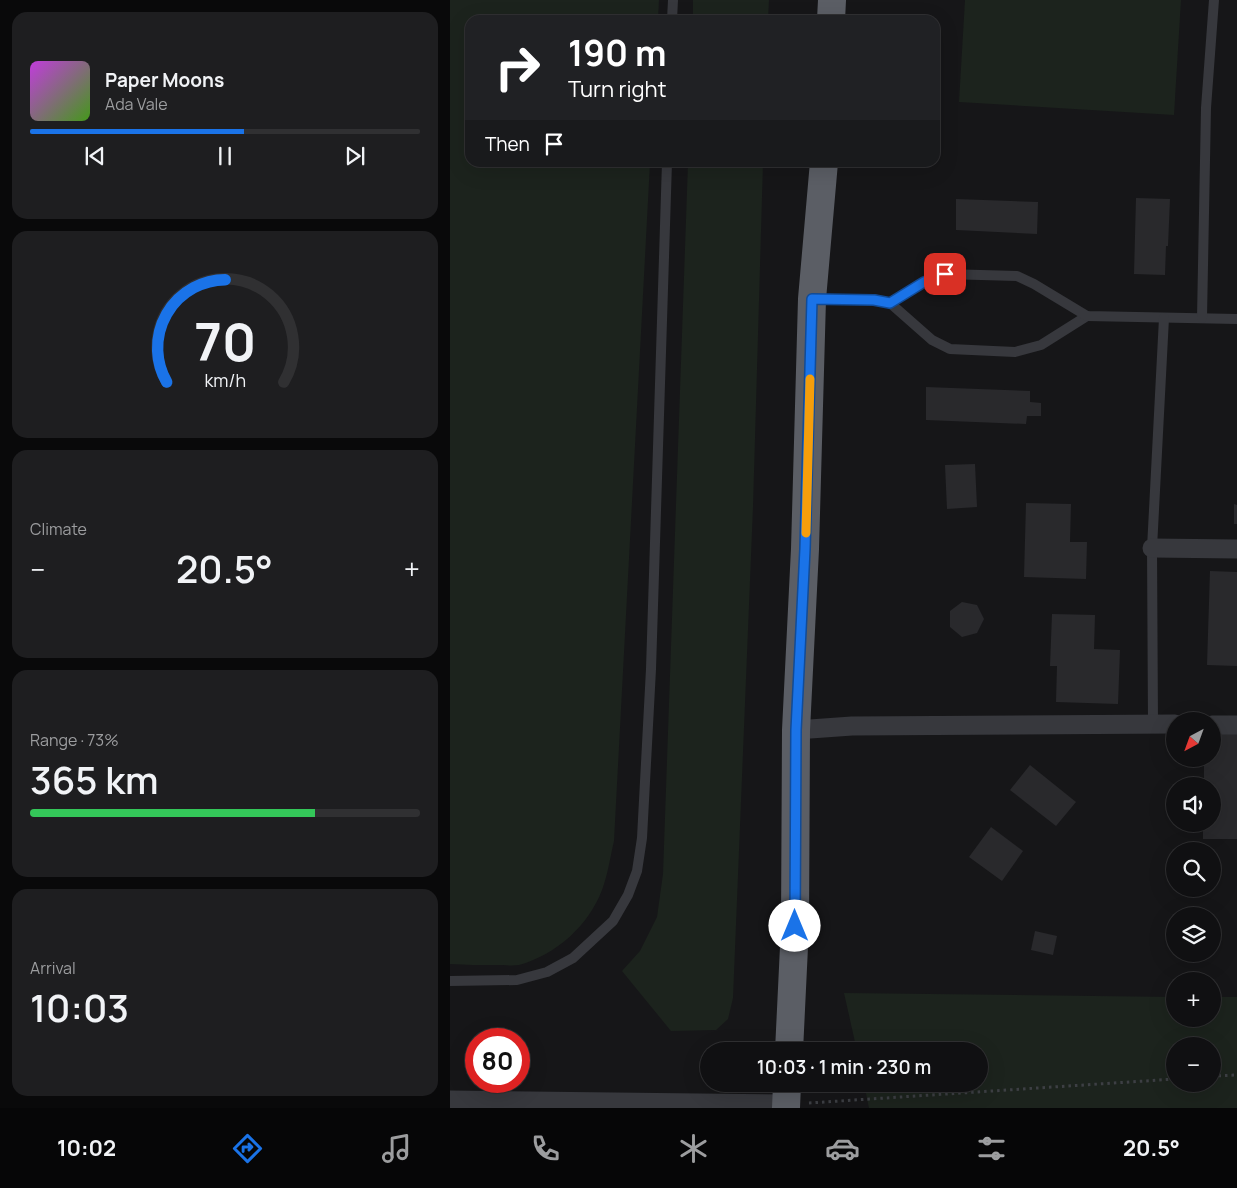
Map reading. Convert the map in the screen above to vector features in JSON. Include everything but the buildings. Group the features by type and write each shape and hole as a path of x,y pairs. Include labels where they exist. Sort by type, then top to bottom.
{"highway":[{"path":"831,15 832,0"},
{"path":"789,1042 795,926 796,730 805,549 812,299 824,167"}],"street":[{"path":"1152,548 1237,548"},
{"path":"796,730 852,726 1166,724"},
{"path":"1221,725 1237,725"},
{"path":"450,1100 786,1099"}],"lane":[{"path":"672,0 672,15"},
{"path":"1202,318 1206,108 1214,0"},
{"path":"450,981 517,980 547,972 573,958 612,921 628,895 637,870 644,810 651,669 667,167"},
{"path":"890,303 924,282 945,274 1017,276 1087,316 1237,319"},
{"path":"812,299 874,300 890,303 932,340 950,348 959,349 1015,352 1041,345 1087,316"},
{"path":"1153,724 1152,548 1164,318"}],"path":[{"path":"1221,1076 1237,1075"},
{"path":"786,1099 1166,1079"}],"shaded area":[{"path":"450,0 659,0 658,15 465,15 465,167 650,167 614,841 604,884 596,903 580,926 570,937 546,954 519,965 450,964"},
{"path":"693,0 769,0 768,15 693,15"},
{"path":"965,0 1181,0 1174,115 959,102"},
{"path":"688,167 763,167 753,507 733,998 728,1019 716,1030 671,1031 622,971 640,951 657,917 663,874"},
{"path":"844,993 1166,997 1166,1027 1221,1027 1221,997 1237,997 1237,1108 869,1108 866,1092 988,1092 988,1042 855,1042"}],"slow traffic":[{"path":"806,533 810,379"}],"route":[{"path":"795,926 796,730 805,549 812,299 874,300 890,303 924,282 945,274"}]}
